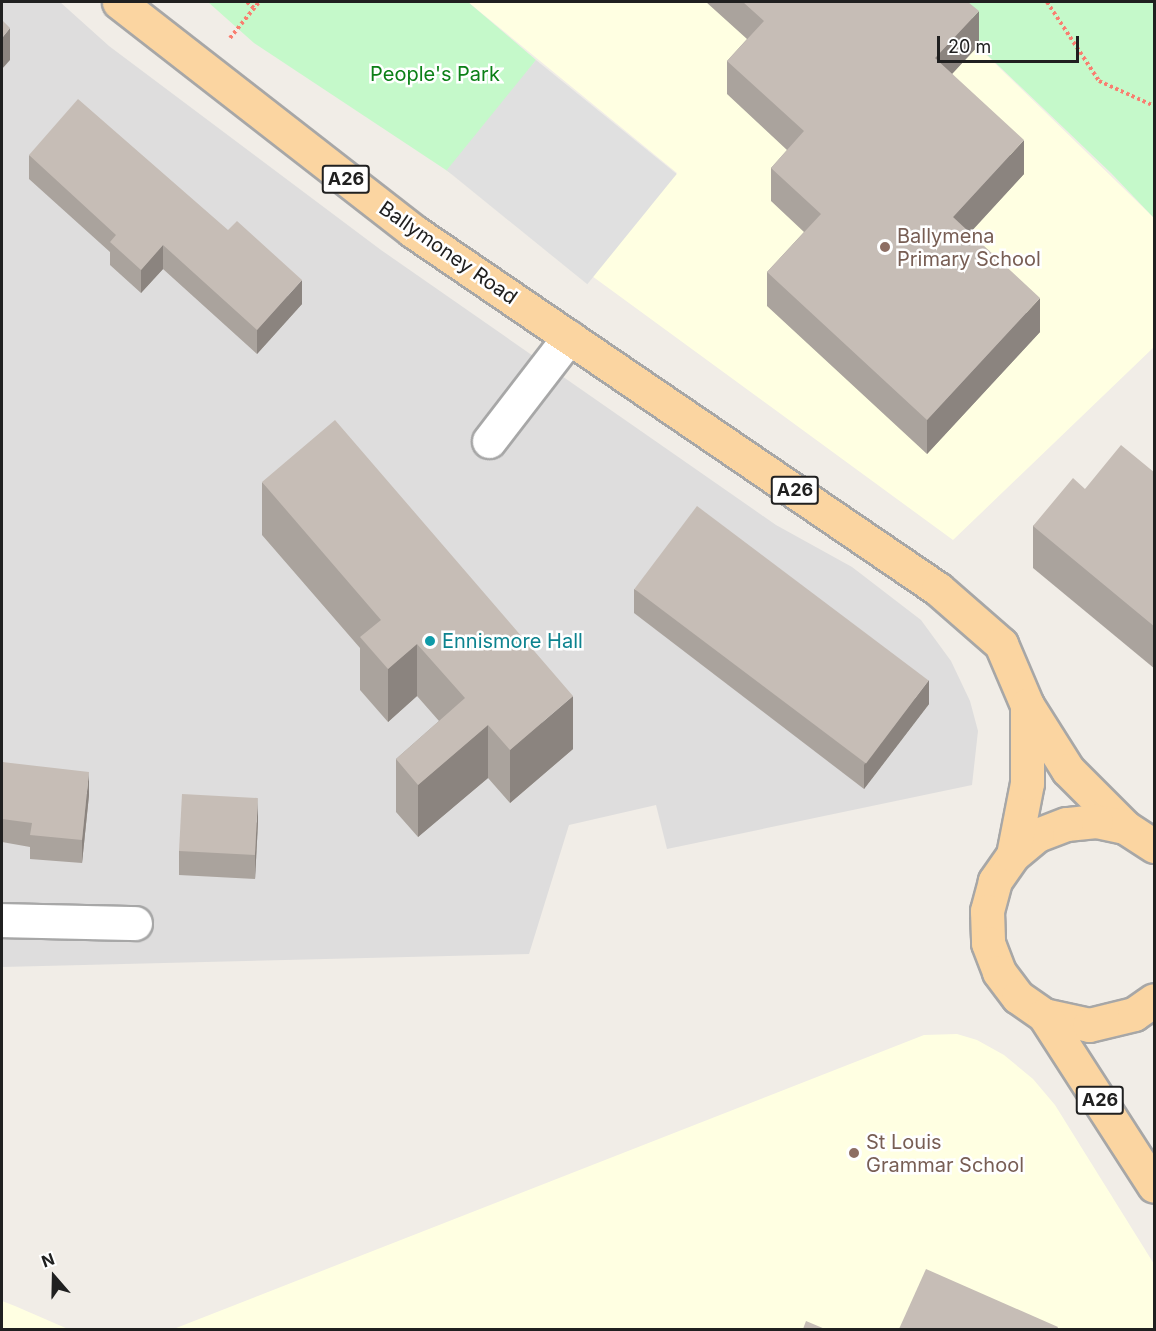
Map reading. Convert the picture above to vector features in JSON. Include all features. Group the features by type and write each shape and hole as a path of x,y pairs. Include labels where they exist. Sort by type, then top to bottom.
{"main road":[{"name":"Ballymoney Road","path":"119,2 414,231 575,341"},
{"name":"A26","path":"575,341 938,589 1001,644 1027,705 1068,770 1146,839"},
{"name":"A26","path":"1012,855 1027,783 1027,705"},
{"name":"A26","path":"1146,839 1096,821 1066,824 1037,835 1012,855 995,881 987,911 988,943 999,972 1012,989 1044,1015 1155,1186"},
{"name":"A26","path":"1044,1015 1089,1025 1134,1014 1154,1002"}],"street":[{"path":"489,441 575,341"},
{"path":"2,920 135,923"}],"path":[{"path":"247,2 254,8"},
{"path":"1047,2 1100,81 1155,106"}],"shaded area":[{"path":"2,2 60,2 109,46 381,250 776,525 852,567 921,620 951,661 970,701 978,731 972,785 667,849 656,805 569,825 529,954 2,967"},
{"name":"Ballymena Primary School","path":"468,2 932,2 1154,218 1154,347 953,540 592,276 677,173"},
{"path":"536,60 677,174 587,284 447,170"},
{"name":"St Louis Grammar School","path":"957,1034 977,1040 1004,1055 1033,1079 1055,1105 1154,1264 1154,1329 171,1330 924,1035"},
{"path":"2,1301 15,1306 68,1329 2,1329"}],"green space":[{"name":"People's Park","path":"208,2 468,2 536,60 452,174 254,43"},
{"path":"932,2 1154,2 1154,218 1111,173"}],"building":[{"path":"743,2 968,2 979,11 935,58 1024,140 953,217 1040,298 927,420 767,272 821,214 771,168 804,131 727,61 764,21"},
{"path":"2,20 10,28 2,38"},
{"path":"78,99 228,230 237,221 302,280 257,330 163,245 141,270 110,242 116,235 29,155"},
{"path":"335,420 573,696 510,750 488,725 418,785 396,759 465,698 417,644 388,669 360,637 381,620 262,482"},
{"path":"1121,445 1155,473 1155,627 1033,526 1073,478 1085,489"},
{"path":"697,506 929,681 866,764 634,589"},
{"path":"2,762 89,772 82,840 30,835 32,823 2,819"},
{"path":"182,794 258,798 255,855 179,851"},
{"path":"926,1269 1058,1327 1057,1329 899,1329"},
{"path":"806,1321 825,1329 803,1329"}],"place":[{"name":"Ballymena Primary School","path":"885,247"},
{"name":"Ennismore Hall","path":"430,641"},
{"name":"St Louis Grammar School","path":"854,1153"}]}
